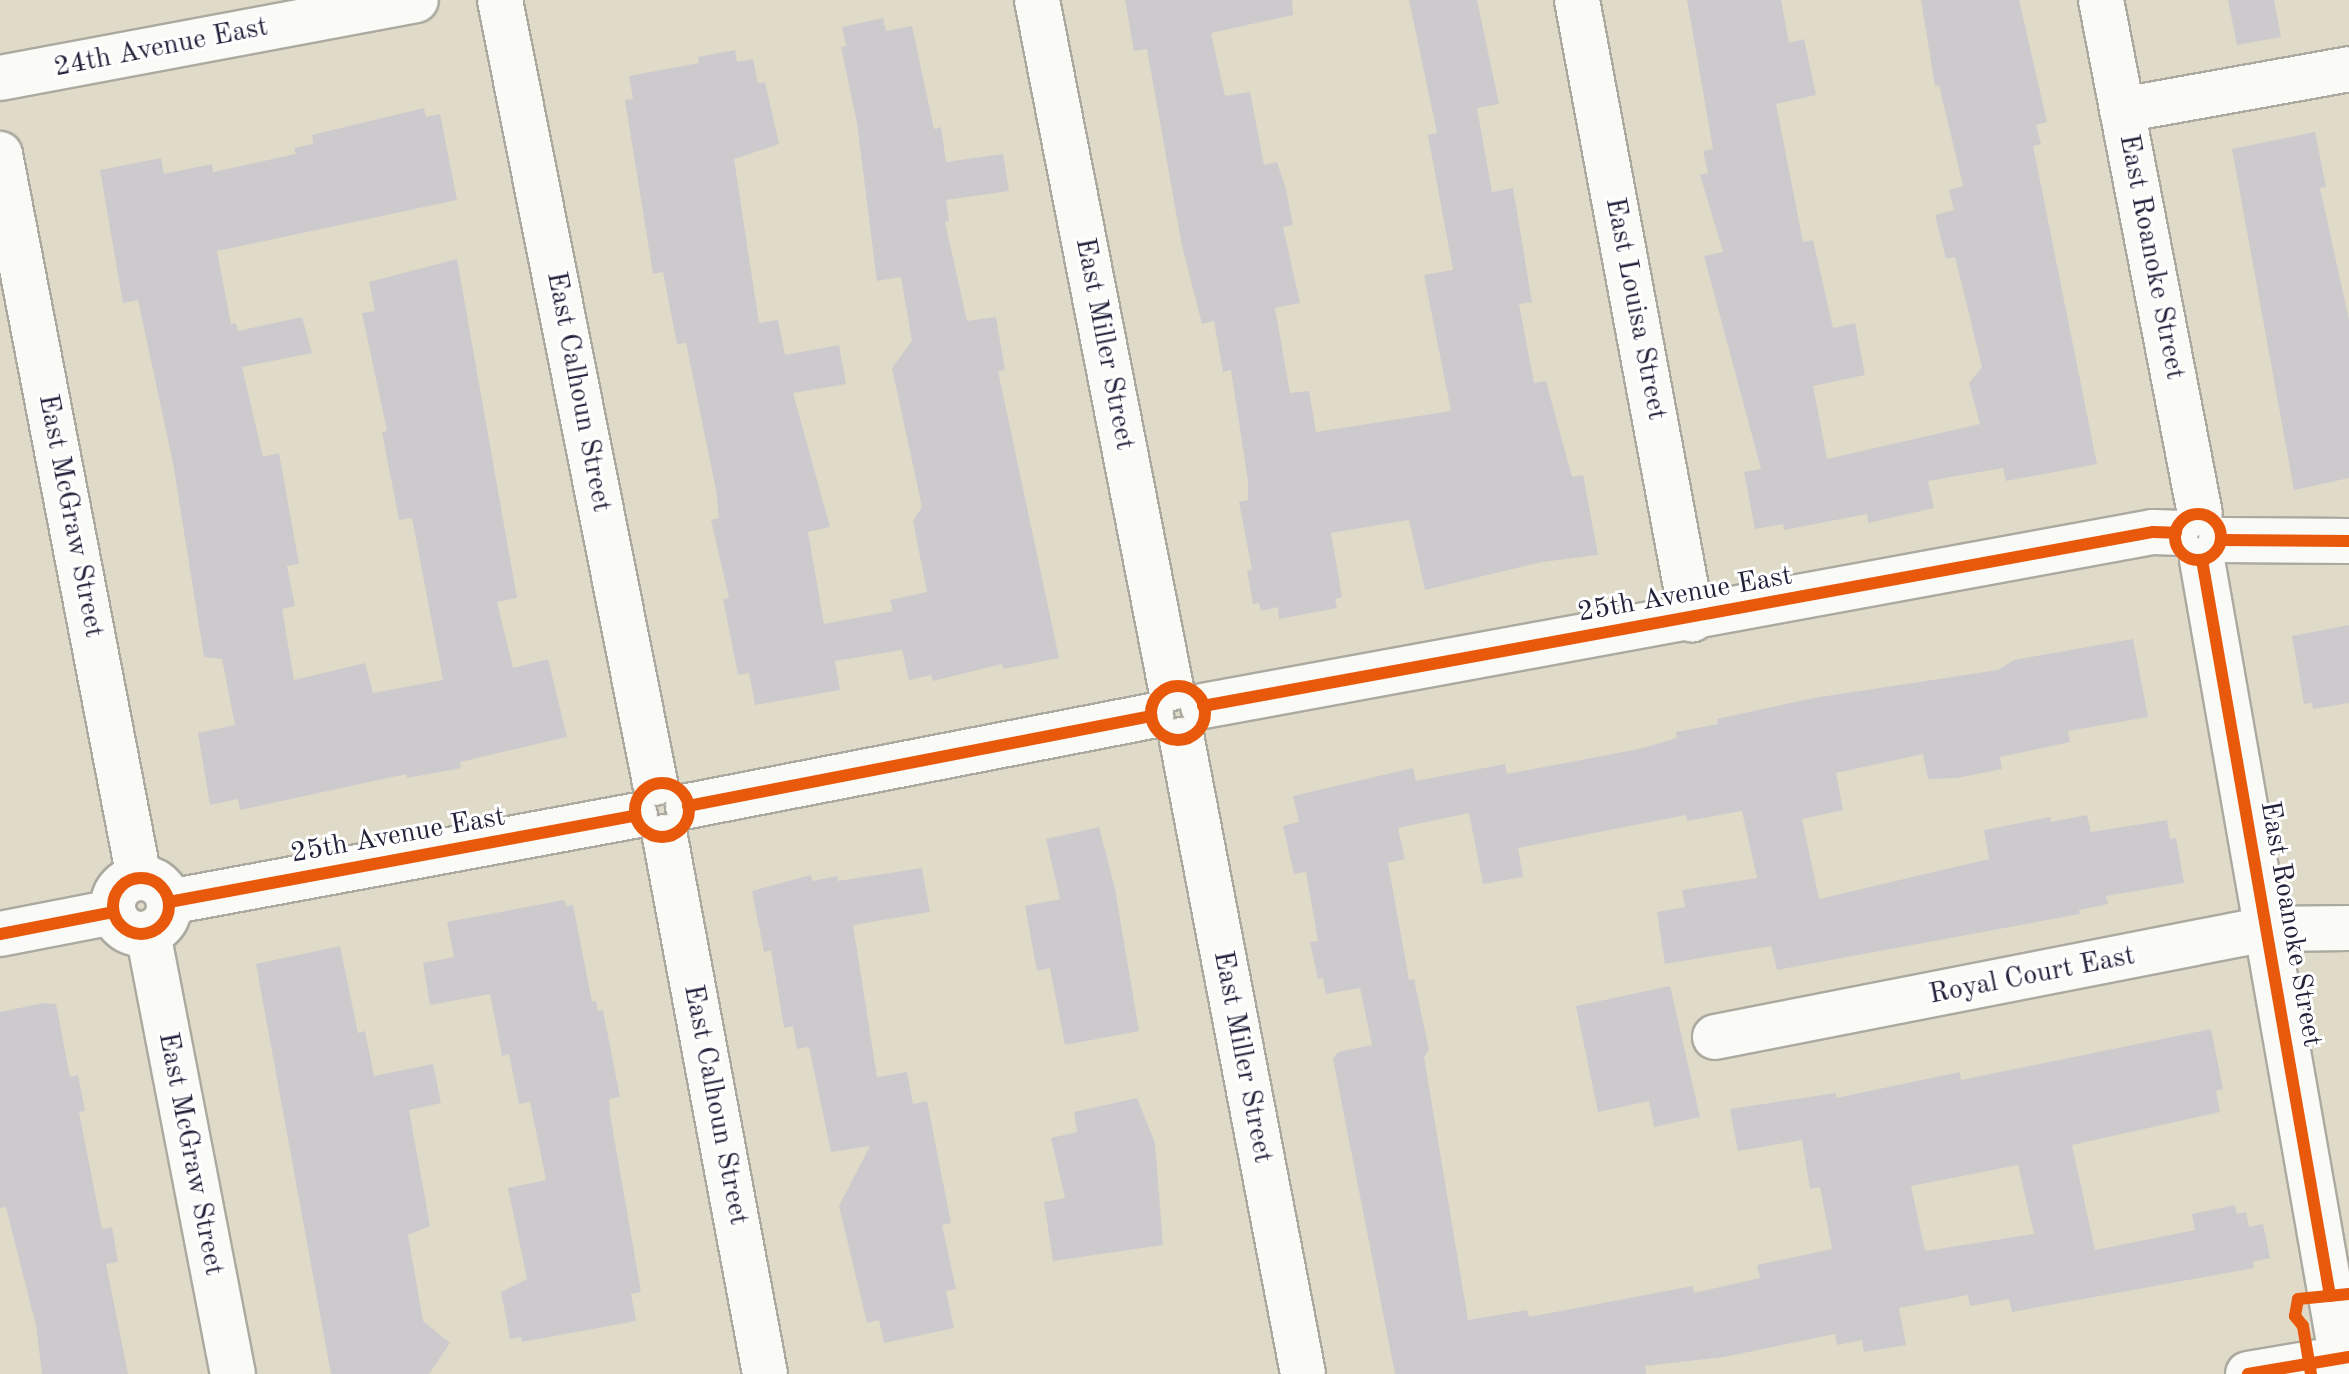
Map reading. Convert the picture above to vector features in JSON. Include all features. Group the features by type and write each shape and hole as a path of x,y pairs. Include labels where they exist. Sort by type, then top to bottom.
{"street":[{"name":"24th Avenue East","path":"0,78 416,0"},
{"name":"East Calhoun Street","path":"500,0 661,810 765,1374"},
{"name":"East Miller Street","path":"1037,0 1303,1374"},
{"name":"East Louisa Street","path":"1577,0 1692,619"},
{"name":"East Roanoke Street","path":"2101,0 2200,537 2266,929 2346,1350"},
{"path":"2122,110 2349,69"},
{"name":"East McGraw Street","path":"0,154 233,1374"},
{"name":"25th Avenue East","path":"0,934 2153,532 2200,537 2349,541"},
{"name":"Royal Court East","path":"1715,1037 2266,929 2349,928"},
{"path":"2252,1373 2265,1364 2346,1350"}],"building":[{"path":"1125,0 1292,0 1293,15 1211,33 1225,96 1250,92 1264,165 1277,162 1286,189 1293,225 1283,227 1300,303 1275,308 1290,393 1309,391 1316,432 1451,411 1424,275 1453,270 1428,135 1437,133 1409,0 1477,0 1499,104 1477,108 1492,192 1513,188 1532,302 1519,304 1534,383 1546,381 1572,477 1583,475 1598,555 1542,562 1425,590 1409,520 1331,533 1342,597 1335,599 1337,608 1279,619 1278,607 1261,611 1259,603 1253,604 1247,571 1252,570 1239,502 1248,500 1248,481 1231,370 1223,372 1214,321 1202,324 1182,246 1147,49 1134,51"},
{"path":"1687,0 1781,0 1789,43 1804,39 1816,95 1776,104 1803,242 1813,240 1833,328 1855,323 1865,375 1813,386 1827,459 1980,424 1969,383 1982,367 1955,257 1946,259 1935,215 1954,210 1949,190 1963,186 1939,85 1935,86 1921,0 2019,0 2047,122 2036,125 2041,144 2033,146 2097,464 2006,481 2003,468 1928,481 1934,508 1868,523 1867,514 1784,530 1783,524 1755,529 1744,472 1761,469 1704,256 1723,252 1700,175 1708,173 1703,151 1713,149"},
{"path":"2228,0 2274,0 2281,37 2237,45"},
{"path":"883,18 886,31 912,26 934,129 941,127 946,162 1003,154 1009,191 946,200 949,221 945,222 967,321 996,317 1005,370 998,371 1059,658 1003,669 1002,664 933,681 931,675 909,680 902,650 835,661 840,690 755,705 749,673 738,675 723,599 729,598 711,520 719,518 716,490 686,343 677,344 663,272 653,274 625,100 633,99 629,76 699,63 698,57 735,50 737,62 753,59 758,83 765,82 779,144 734,159 759,323 778,320 785,355 839,345 846,384 793,393 830,527 808,532 824,624 893,611 890,600 927,592 913,521 922,507 892,368 912,341 901,277 877,281 857,123 841,47 846,46 842,27"},
{"path":"424,108 426,117 440,114 457,200 217,251 231,324 236,323 238,331 302,317 312,353 242,367 263,457 279,453 299,564 287,566 295,606 282,609 294,680 365,663 373,693 443,680 412,518 399,520 382,432 387,431 362,313 375,311 369,282 457,259 517,598 497,602 513,668 548,659 567,737 460,762 461,768 407,778 406,774 240,810 238,799 210,805 198,733 235,725 222,659 204,657 173,463 138,300 123,303 100,170 161,158 164,174 212,164 213,172 296,154 294,148 313,144 312,135"},
{"path":"2315,132 2326,187 2320,188 2349,320 2349,478 2294,490 2232,149"},
{"path":"2349,625 2349,703 2313,709 2312,703 2304,704 2292,636"},
{"path":"2133,639 2148,717 2068,731 2070,742 2000,757 2002,769 1957,778 1928,779 1923,754 1836,773 1843,810 1802,819 1819,899 1989,859 1984,830 2050,817 2051,822 2087,815 2091,832 2167,820 2170,839 2176,838 2184,883 2106,896 2108,904 2079,910 2080,914 1777,970 1771,946 1665,964 1657,912 1685,907 1682,890 1757,878 1742,811 1687,821 1686,815 1518,848 1523,877 1483,884 1469,813 1398,828 1405,859 1388,863 1409,980 1414,979 1429,1050 1424,1057 1468,1320 1527,1310 1529,1317 1693,1286 1694,1293 1760,1278 1757,1265 1832,1249 1820,1187 1810,1189 1802,1140 1738,1151 1730,1109 1836,1093 1836,1098 1960,1072 1961,1080 2211,1029 2223,1089 2216,1091 2220,1112 2072,1145 2095,1250 2195,1230 2192,1214 2235,1205 2237,1214 2246,1212 2249,1227 2263,1224 2270,1258 2253,1262 2254,1268 2012,1312 2009,1299 1970,1306 1968,1295 1899,1308 1906,1345 1864,1352 1862,1340 1837,1345 1835,1334 1724,1357 1645,1366 1646,1374 1395,1374 1333,1059 1338,1052 1372,1045 1360,988 1326,994 1323,978 1318,979 1310,942 1318,941 1306,872 1294,874 1283,826 1299,822 1293,796 1413,768 1416,781 1505,764 1507,774 1639,749 1677,738 1676,732 1718,724 1717,719 1814,698 1998,670 2014,660","holes":["2018,1165 2034,1234 1925,1251 1911,1186"]},
{"path":"1099,827 1115,889 1139,1031 1065,1045 1050,968 1037,971 1025,906 1060,899 1046,839"},
{"path":"922,868 930,912 853,925 877,1077 907,1072 913,1104 927,1101 951,1223 942,1225 956,1289 946,1291 954,1328 884,1343 879,1320 867,1323 839,1206 870,1146 831,1152 809,1047 797,1049 793,1026 784,1028 771,950 764,952 752,891 811,875 812,881 837,876 838,881"},
{"path":"564,900 566,906 573,905 592,1002 596,1001 598,1011 603,1010 620,1097 609,1099 610,1114 641,1292 631,1294 636,1321 522,1342 521,1337 510,1339 501,1292 527,1279 508,1188 546,1180 530,1102 519,1104 509,1054 502,1056 490,994 430,1005 423,963 454,957 447,922"},
{"path":"340,946 358,1033 365,1031 374,1076 433,1064 441,1103 409,1110 430,1226 408,1235 423,1321 450,1343 429,1374 331,1374 256,964"},
{"path":"1670,986 1700,1117 1654,1127 1649,1101 1598,1112 1576,1006"},
{"path":"44,1003 56,1004 70,1077 78,1075 85,1111 79,1112 102,1229 112,1227 118,1262 106,1264 128,1374 42,1374 36,1326 6,1207 0,1208 0,1012"},
{"path":"1137,1098 1155,1143 1163,1245 1053,1261 1044,1202 1065,1198 1051,1138 1077,1132 1074,1112"}],"cycle path":[{"path":"2198,514 2214,521 2221,537 2214,553 2198,560 2182,553 2175,537 2182,521 2198,514"},
{"path":"1203,706 2153,532 2176,533"},
{"path":"2221,540 2349,541"},
{"path":"2202,560 2330,1296"},
{"path":"1178,686 1197,694 1205,713 1197,732 1178,740 1159,732 1151,713 1159,694 1178,686"},
{"path":"688,806 1151,716"},
{"path":"662,783 681,791 689,810 681,829 662,837 643,829 635,810 643,791 662,783"},
{"path":"169,902 635,816"},
{"path":"141,878 161,886 169,906 161,926 141,934 121,926 113,906 121,886 141,878"},
{"path":"0,934 113,912"},
{"path":"2311,1374 2303,1326 2295,1316 2298,1299 2349,1294"},
{"path":"2248,1374 2349,1357"}]}
